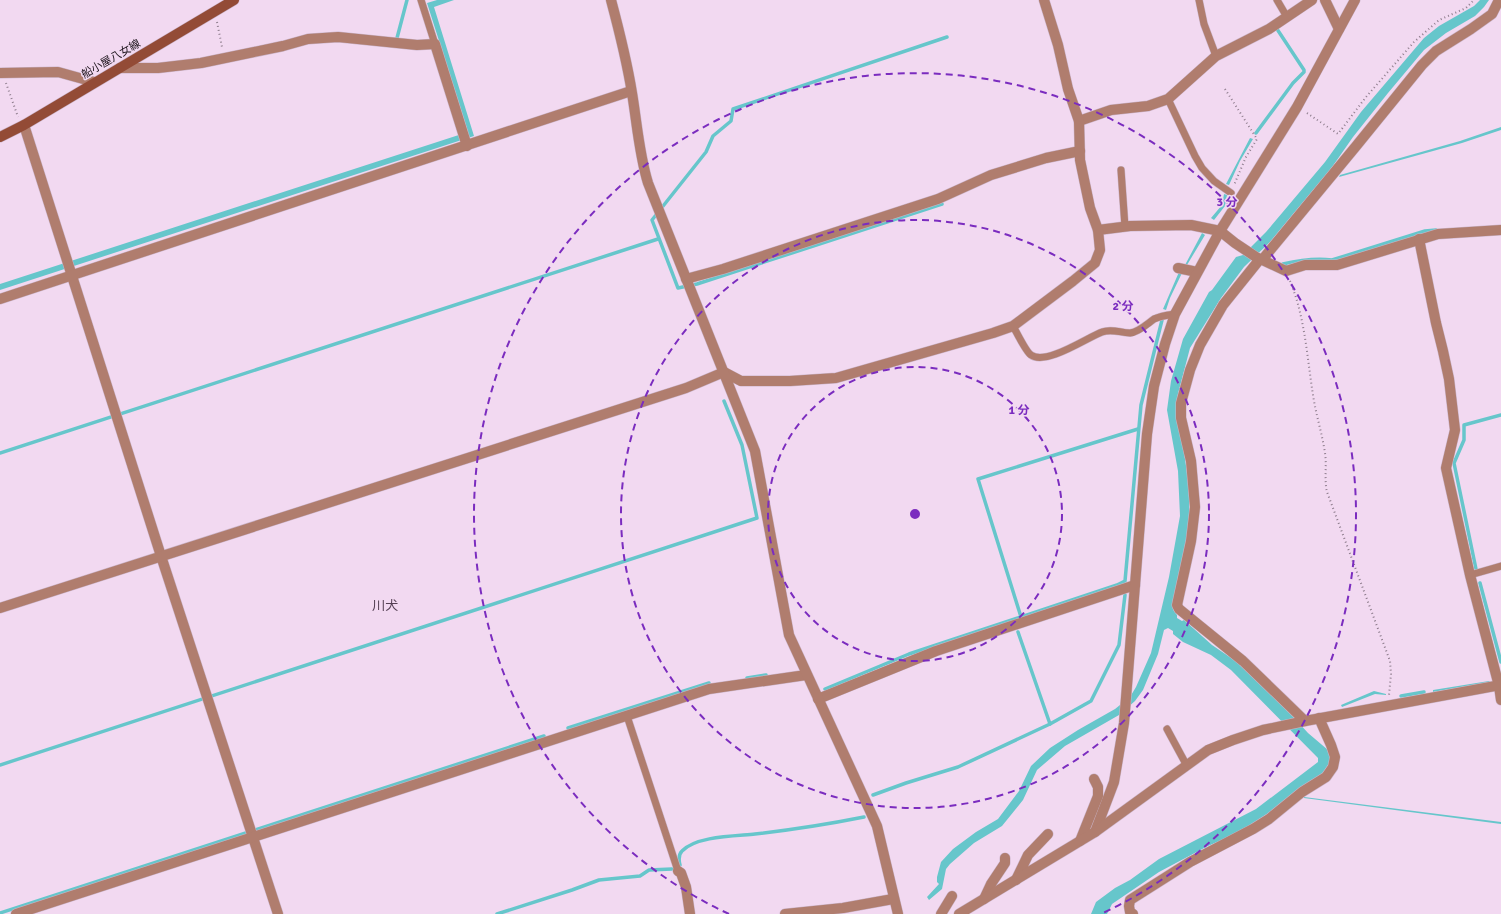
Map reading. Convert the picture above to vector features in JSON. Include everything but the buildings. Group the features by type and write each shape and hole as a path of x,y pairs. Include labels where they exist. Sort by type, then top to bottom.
{"main road":[{"name":"船小屋八女線","path":"0,138 234,0"}],"street":[{"path":"611,0 618,26 631,91 642,164 648,183 755,451 789,635 806,675 877,826 893,899 898,914"},
{"path":"724,372 741,381 790,381 836,378 1013,326 1095,263 1100,250 1098,230 1090,208 1080,160 1080,121 1068,88 1058,46 1044,0"},
{"path":"1080,121 1111,110 1148,106 1168,99 1216,56 1269,29 1312,0"},
{"path":"1325,0 1339,29"},
{"path":"1095,832 1114,782 1125,713 1147,434 1154,386 1165,344 1175,314 1197,272 1220,231 1297,107 1355,0"},
{"path":"1305,721 1243,661 1179,609 1178,604 1191,541 1195,507 1191,461 1181,418 1181,403 1190,370 1200,345 1223,305 1260,259 1358,145 1422,64 1436,51 1492,14 1499,0"},
{"path":"120,68 158,68 201,63 284,46 308,39 338,37 417,45 435,44 466,139"},
{"path":"1,73 58,72 94,82"},
{"path":"0,299 69,268 466,139 631,91"},
{"path":"22,126 278,914"},
{"path":"686,280 938,199 991,175 1046,158 1080,150"},
{"path":"1098,230 1125,227 1191,225 1220,231 1260,259 1286,271 1306,265 1337,265 1438,234 1501,230"},
{"path":"1419,239 1449,379 1455,430 1446,468 1470,576 1500,686 1501,700"},
{"path":"1178,268 1197,272"},
{"path":"0,608 686,388 724,372"},
{"path":"818,699 936,651 1135,585"},
{"path":"16,914 710,690 806,675"},
{"path":"959,914 1080,842 1208,750 1263,730 1318,718 1500,686"},
{"path":"1133,914 1130,912 1130,900 1190,862 1269,819 1302,792 1326,777 1333,767 1335,758 1331,745 1318,718"},
{"path":"1080,842 1098,796 1098,787 1094,779"},
{"path":"1016,880 1028,855 1048,834"},
{"path":"984,899 991,884 1005,864 1005,858"},
{"path":"678,871 681,873 686,887 690,914"},
{"path":"941,914 952,896"},
{"path":"785,914 844,908 893,899"}],"lane":[{"path":"421,0 435,44"},
{"path":"1200,0 1204,24 1216,56"},
{"path":"1277,0 1287,17"},
{"path":"1168,99 1194,156 1202,168 1214,181 1231,193"},
{"path":"1121,170 1125,227"},
{"path":"1013,326 1031,355 1039,358 1055,355 1081,344 1102,332 1110,330 1131,333 1140,329 1156,318 1175,314"},
{"path":"1470,576 1501,566"},
{"path":"627,716 678,871"},
{"path":"1167,729 1187,766"}],"path":[{"path":"1297,107 1338,134 1366,97 1414,42 1439,20 1466,8 1474,0"},
{"path":"215,12 224,58"},
{"path":"1,73 22,126"},
{"path":"1225,89 1257,139 1236,179 1231,193"},
{"path":"1286,271 1297,299 1301,316 1313,397 1325,454 1324,482 1390,661 1392,674 1387,706"}],"shaded area":[{"path":"437,0 454,0 434,7 474,136 0,290 0,284 468,132 427,3"},
{"path":"1480,0 1489,0 1475,16 1446,33 1424,50 1353,137 1330,170 1270,242 1244,267 1221,298 1190,348 1178,394 1176,406 1189,490 1189,518 1185,551 1172,606 1174,611 1177,618 1182,621 1184,620 1212,645 1240,664 1308,733 1328,750 1331,761 1322,774 1270,812 1238,833 1208,846 1159,872 1112,904 1107,914 1091,914 1096,902 1115,888 1130,880 1159,859 1256,809 1318,762 1318,758 1231,670 1211,655 1183,642 1173,634 1173,631 1168,628 1164,630 1158,654 1143,690 1135,701 1119,715 1065,746 1037,770 1023,800 1002,826 974,843 950,864 946,869 942,889 929,900 927,897 939,884 937,882 937,877 941,862 953,849 976,832 998,819 1019,791 1031,766 1050,748 1115,709 1130,697 1136,687 1151,653 1169,577 1180,516 1178,471 1167,410 1171,381 1183,339 1209,292 1236,257 1243,255 1266,232 1325,162 1361,112 1424,38 1439,26 1474,6"},
{"path":"1501,127 1501,130 1462,143 1339,177 1340,175 1460,141"},
{"path":"1250,138 1253,139 1240,161 1229,185 1226,184"},
{"path":"1224,194 1227,195 1225,206 1214,220 1211,218 1222,205"},
{"path":"1202,233 1205,235 1187,265 1185,265"},
{"path":"1179,272 1182,273 1166,310 1163,309"},
{"path":"1490,682 1433,692 1433,690"},
{"path":"1374,691 1386,695 1375,694 1342,707 1341,705"},
{"path":"1304,798 1501,822 1501,824"}],"waterway":[{"path":"397,38 407,0"},
{"path":"1256,133 1293,83 1304,72 1277,29"},
{"path":"942,204 697,284 678,288 652,220 706,152 713,136 731,121 733,109 947,37"},
{"path":"1283,264 1295,261 1320,259 1332,260 1425,231 1436,230"},
{"path":"0,453 658,239"},
{"path":"825,689 909,654 1117,585 1125,581 1141,405 1162,320"},
{"path":"0,765 757,518 742,445 724,401"},
{"path":"1476,569 1454,463 1464,440 1464,425 1501,415"},
{"path":"1021,617 978,479 1138,429"},
{"path":"1480,583 1501,662"},
{"path":"873,795 958,767 1050,724 1091,701 1119,645 1125,595"},
{"path":"1018,632 1050,724"},
{"path":"747,678 766,675"},
{"path":"568,728 709,683"},
{"path":"1401,696 1424,692"},
{"path":"0,913 544,736"},
{"path":"680,865 679,856 682,851 688,846 697,842 727,836 796,829 864,817"},
{"path":"497,914 599,880 640,876 649,870 672,869"}],"district":[{"name":"川犬","path":"385,606"}]}
